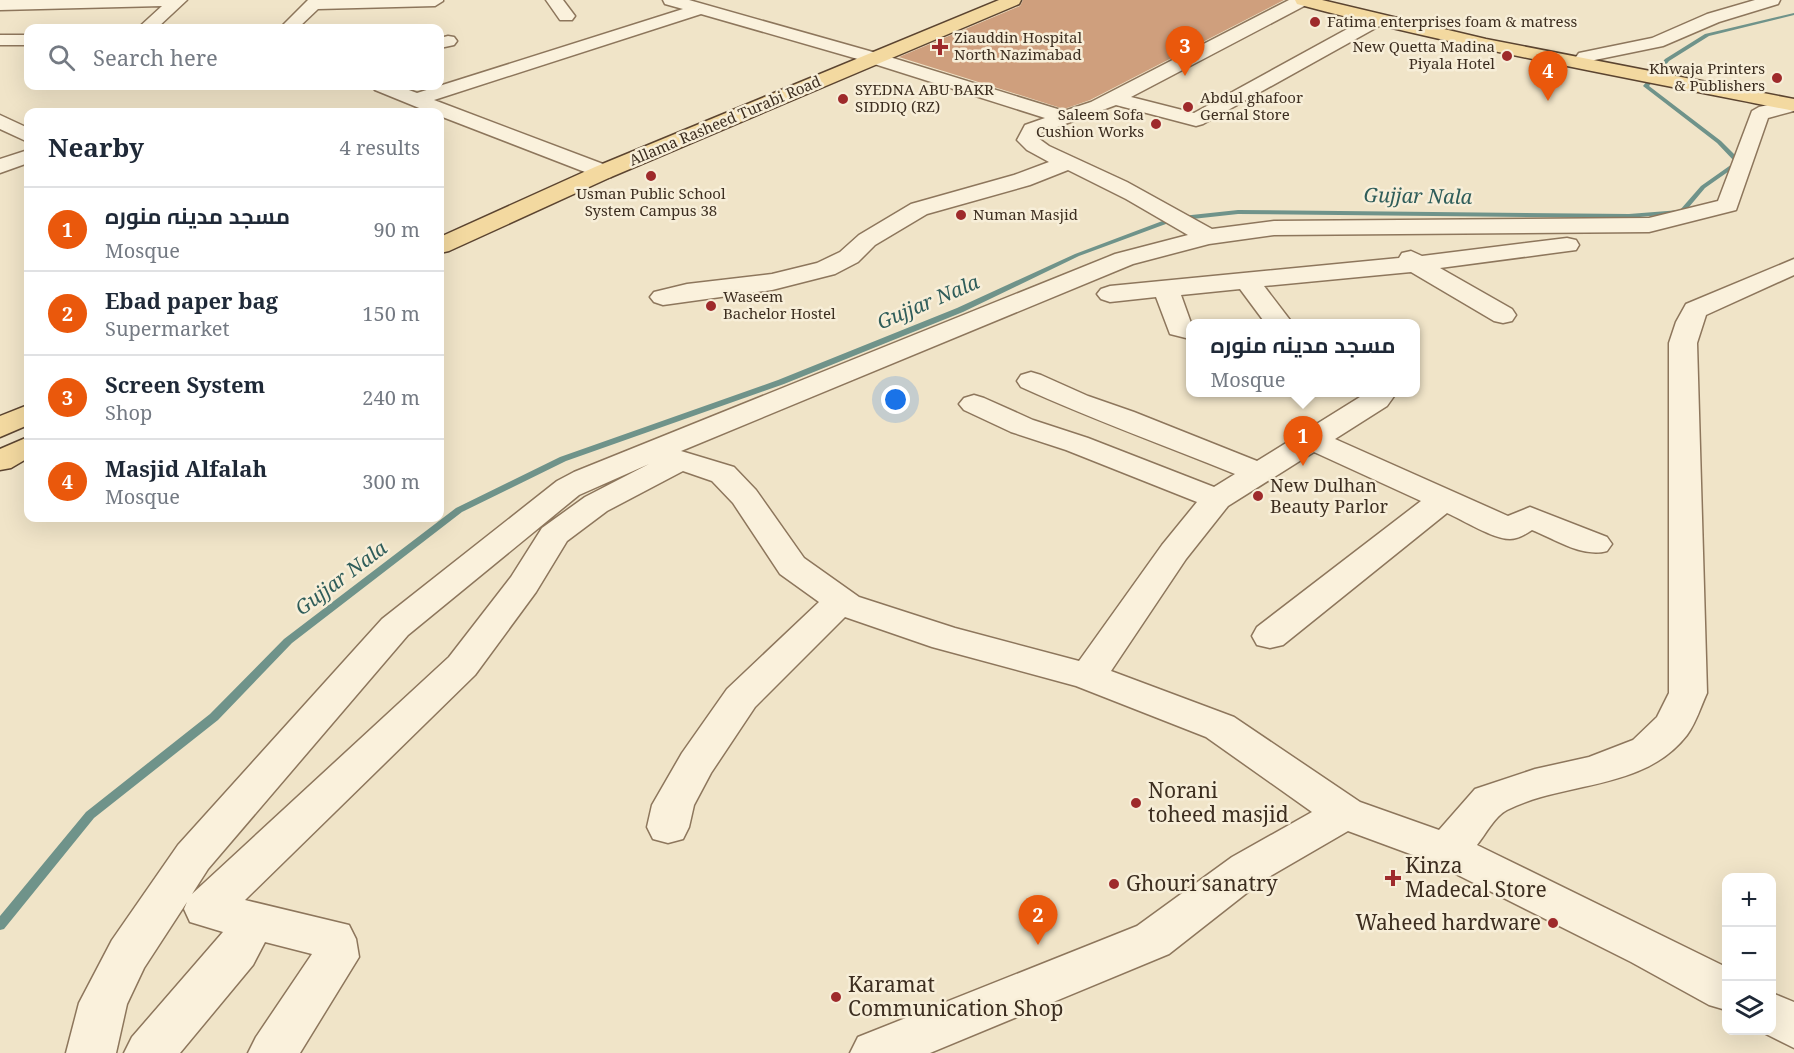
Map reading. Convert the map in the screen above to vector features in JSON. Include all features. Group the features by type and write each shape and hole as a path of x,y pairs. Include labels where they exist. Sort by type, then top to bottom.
{"main road":[{"name":"Allama Rasheed Turabi Road","path":"759,86 976,0"},
{"name":"Allama Rasheed Turabi Road","path":"444,244 600,162 874,58 1013,0"},
{"path":"1302,0 1375,21 1563,61 1760,94 1794,96"},
{"path":"1341,0 1399,18 1760,94 1794,105"},
{"path":"554,171 574,161"},
{"path":"0,428 24,416"},
{"path":"0,461 24,448"}],"street":[{"path":"0,5 178,0"},
{"path":"151,24 178,0"},
{"path":"554,0 566,16"},
{"path":"670,0 874,58 1065,118"},
{"path":"1208,237 1157,206 1070,162 1038,149 1028,140 1032,129 1113,98 1302,0"},
{"path":"1585,57 1657,42 1713,18 1772,0"},
{"path":"292,24 316,2 434,5"},
{"path":"416,100 699,9"},
{"path":"1113,98 1196,120 1375,21"},
{"path":"0,41 24,40"},
{"path":"392,90 437,108"},
{"path":"92,1053 103,1003 128,954 193,856 395,627 568,488 585,479 1124,259 1208,237 1274,228 1649,225 1728,205 1759,115 1794,105"},
{"path":"444,111 574,161 600,162"},
{"path":"0,121 24,134"},
{"path":"0,166 24,157"},
{"path":"663,297 707,288 799,278 843,260 867,240 919,209 1022,180 1070,162"},
{"path":"1389,228 1415,264 1503,315"},
{"path":"1110,294 1415,264 1567,245"},
{"path":"1447,850 1490,800 1535,784 1596,770 1647,750 1673,725 1688,693 1683,343 1689,321 1695,310 1794,266"},
{"path":"1245,279 1276,319"},
{"path":"1166,288 1179,328 1186,330"},
{"path":"1031,381 1078,402 1124,418 1256,472"},
{"path":"1088,676 1174,552 1216,499 1374,397"},
{"path":"974,404 1022,426 1077,444 1216,499"},
{"path":"1311,439 1510,529 1530,517 1595,544"},
{"path":"273,1053 336,957 333,939 206,909 462,666 524,584 554,535 596,504 680,460 723,474 745,497 792,566 841,601 945,638 1088,676 1220,727 1345,813 1447,850 1647,948 1722,988"},
{"path":"1270,636 1443,499"},
{"path":"668,827 673,805 696,764 741,698 841,601"},
{"path":"875,1053 1153,940 1246,869 1345,813"},
{"path":"149,1053 237,951 252,920"},
{"path":"1776,1016 1794,1026"}],"building":[{"path":"1023,0 1284,0 1090,100 1064,109 899,57 1020,6"}],"waterway":[{"name":"Gujjar Nala","path":"444,521 459,510 563,459 781,382 960,310 1077,255 1173,219 1238,212 1629,216 1682,212 1703,187 1739,162 1719,142 1646,86 1667,60 1707,35 1794,14"},
{"name":"Gujjar Nala","path":"0,925 90,815 214,717 288,641 443,522"}],"place":[{"name":"Fatima enterprises foam & matress","path":"1315,22"},
{"name":"Ziauddin Hospital North Nazimabad","path":"940,47"},
{"name":"New Quetta Madina Piyala Hotel","path":"1507,56"},
{"name":"Screen System","path":"1185,76"},
{"name":"Khwaja Printers & Publishers","path":"1777,78"},
{"name":"SYEDNA ABU BAKR SIDDIQ (RZ)","path":"843,99"},
{"name":"Masjid Alfalah","path":"1548,101"},
{"name":"Abdul ghafoor Gernal Store","path":"1188,107"},
{"name":"Saleem Sofa Cushion Works","path":"1156,124"},
{"name":"Usman Public School System Campus 38","path":"651,176"},
{"name":"Numan Masjid","path":"961,215"},
{"name":"Waseem Bachelor Hostel","path":"711,306"},
{"name":"مسجد مدینہ منورہ","path":"1303,466"},
{"name":"New Dulhan Beauty Parlor","path":"1258,496"},
{"name":"Norani toheed masjid","path":"1136,803"},
{"name":"Kinza Madecal Store","path":"1393,878"},
{"name":"Ghouri sanatry","path":"1114,884"},
{"name":"Waheed hardware","path":"1553,923"},
{"name":"Ebad paper bag","path":"1038,945"},
{"name":"Karamat Communication Shop","path":"836,997"}]}
